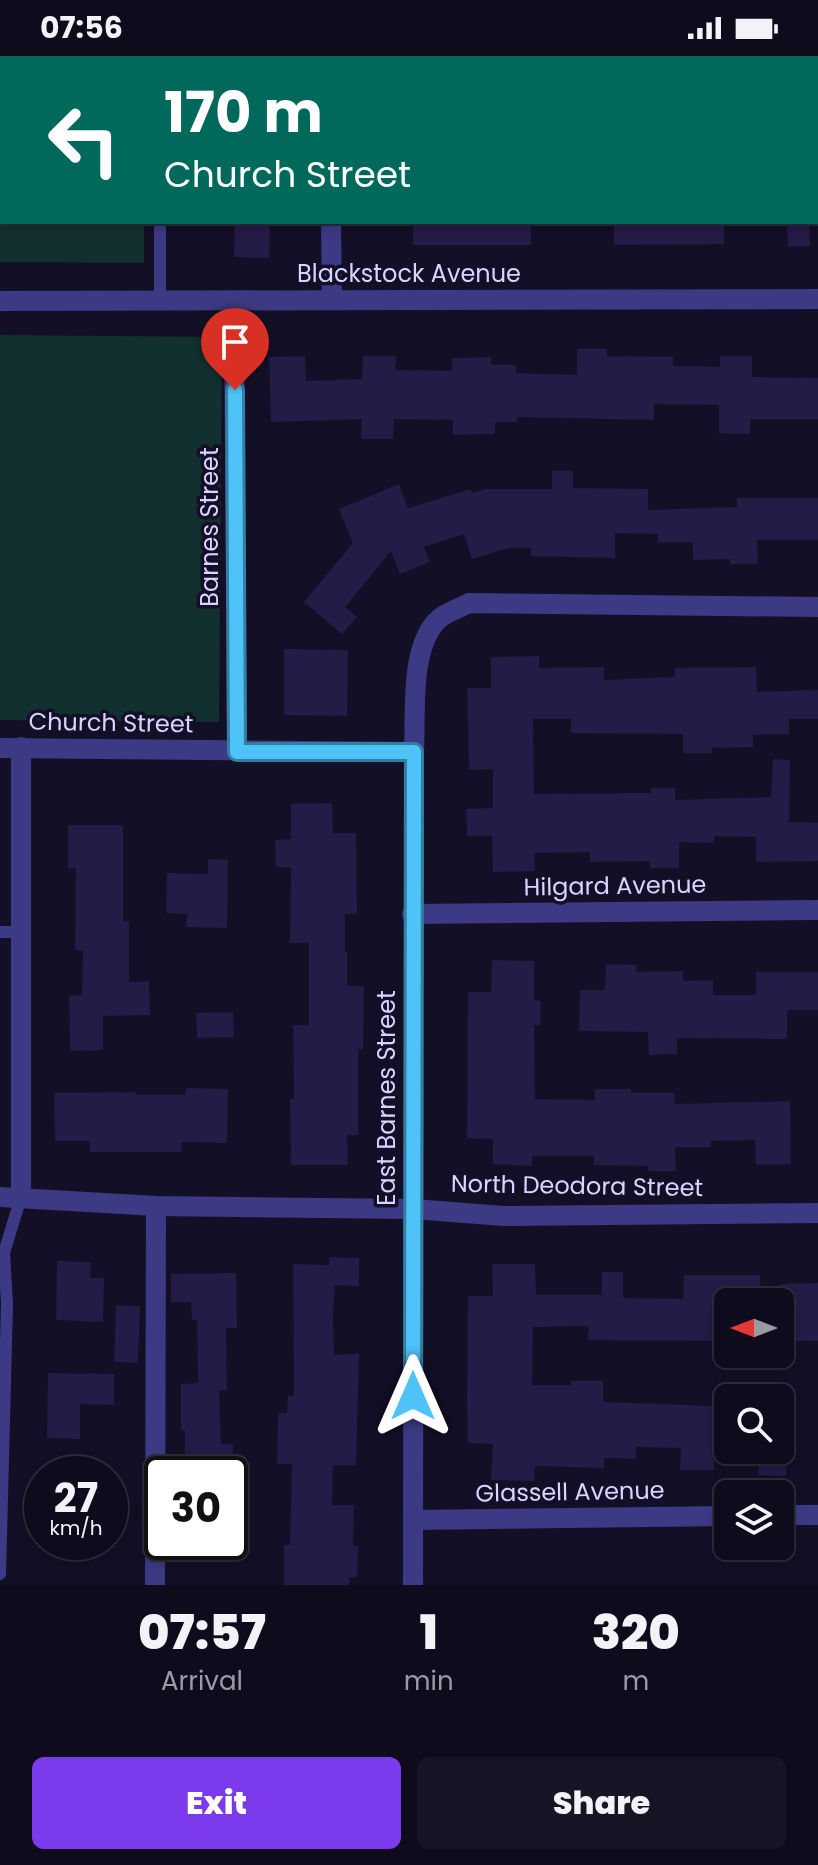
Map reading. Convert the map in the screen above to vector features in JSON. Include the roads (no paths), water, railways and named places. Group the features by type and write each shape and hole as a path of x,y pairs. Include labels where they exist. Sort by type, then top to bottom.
{"street":[{"path":"331,224 332,300"},
{"name":"Blackstock Avenue","path":"0,301 818,299"},
{"name":"Barnes Street","path":"234,301 237,752"},
{"name":"East Barnes Street","path":"413,1585 412,914 414,752 419,660 423,642 440,618 469,603 818,607"},
{"path":"21,747 21,1197"},
{"name":"Church Street","path":"0,748 414,752"},
{"name":"Hilgard Avenue","path":"412,914 818,910"},
{"name":"North Deodora Street","path":"0,1197 156,1206 413,1209 504,1216 818,1213"},
{"path":"155,1585 156,1206"},
{"path":"794,1515 818,1515"},
{"name":"Glassell Avenue","path":"413,1520 714,1516"}],"lane":[{"path":"160,224 160,301"},
{"path":"0,932 21,932"},
{"path":"0,1574 4,1253 21,1197"}]}
